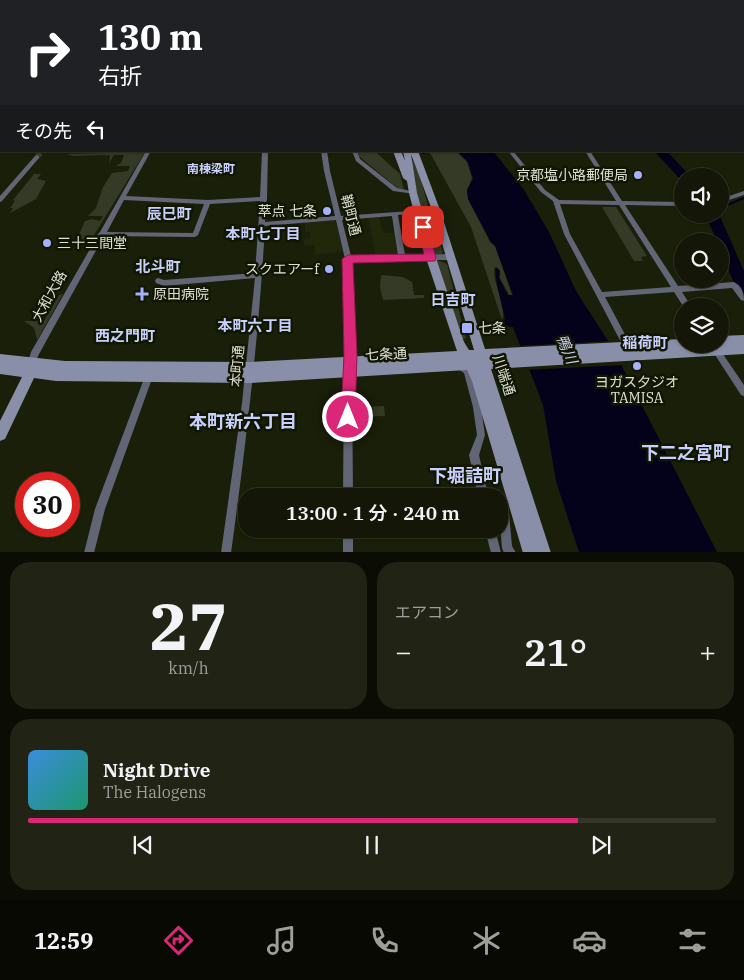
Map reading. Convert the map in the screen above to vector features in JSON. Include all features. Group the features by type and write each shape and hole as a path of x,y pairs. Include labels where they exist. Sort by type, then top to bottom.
{"street":[{"name":"大和大路","path":"0,434 25,386 31,367 101,234 148,152"},
{"name":"本町通","path":"226,552 251,372 264,199 265,152"},
{"name":"鞘町通","path":"324,152 348,259 348,488"},
{"path":"355,152 359,160 395,190 408,193 398,152"},
{"name":"川端通","path":"408,152 408,193 418,212 431,258 544,552"},
{"name":"川端通","path":"414,152 436,210 450,256 472,361 531,552"},
{"path":"511,152 543,191 557,202 567,234 626,349"},
{"path":"588,152 682,298"},
{"path":"0,200 37,157"},
{"path":"729,198 744,193"},
{"path":"122,198 208,202 264,199"},
{"path":"101,234 195,235 208,202"},
{"path":"557,202 674,204"},
{"path":"262,224 436,210"},
{"path":"395,214 402,258"},
{"path":"348,259 450,256"},
{"path":"158,281 164,283 258,275"},
{"path":"599,295 677,290 680,287 734,285 744,298"},
{"name":"七条通","path":"729,343 744,340"},
{"name":"七条通","path":"0,359 56,375 149,376 472,361 674,345"},
{"name":"七条通","path":"729,346 744,348"},
{"name":"七条通","path":"626,349 674,347"},
{"path":"721,353 744,392"},
{"path":"472,361 467,371 477,407 481,435 474,455 481,488"},
{"name":"七条通","path":"0,369 65,366 251,372"},
{"path":"90,552 100,510 149,376"},
{"path":"348,538 348,552"},
{"path":"492,538 496,552"},
{"path":"506,538 507,548 511,552"}],"shaded area":[{"path":"145,152 91,240 78,243 77,239 85,221 92,219 100,221 103,216 88,216 96,208 103,187 112,173 128,171 130,166 116,166 121,163 124,155 114,155 109,163 110,155 73,156 66,154"},
{"path":"358,152 376,152 400,174 404,190 400,190 360,157"},
{"path":"430,152 457,152 467,162 472,178 467,190 468,199 490,242 495,246 512,295 509,295 500,278 499,269 495,267 495,279 503,307 502,320 471,227"},
{"path":"411,157 419,173 428,206 426,209 420,208 415,190"},
{"path":"34,174 41,174 37,179 46,181 36,199 10,213 13,208 10,208 15,201 13,200"},
{"path":"602,207 616,207 647,256 641,257 643,261 634,261"},
{"path":"431,214 443,252 441,255 434,255 422,215"},
{"path":"379,217 383,233 397,233 399,257 376,257 368,218"},
{"path":"336,220 343,251 315,255 314,245 304,246 304,239 310,238 310,232 305,232 305,222"},
{"path":"437,260 447,264 466,338 464,339 462,338 435,262"},
{"path":"381,275 403,277 412,282 414,295 424,295 424,298 383,300 380,287"},
{"path":"63,294 37,340 34,328 24,321 44,321 59,295"},
{"path":"384,406 385,416 352,417 352,408"}],"water":[{"name":"鴨川","path":"458,152 494,152 524,190 549,232 576,291 612,347 717,552 579,552 556,481 543,405 513,327 505,326 503,321 505,319 497,283 496,267 500,271 499,278 508,295 513,295 495,246 468,199 467,190 473,179 468,162"}],"pier":[{"path":"612,341 624,365 526,370 517,346"}],"waterway":[{"path":"423,153 427,152"},
{"path":"661,152 676,168"},
{"path":"729,204 744,198"},
{"path":"716,223 744,288"}],"tunnel":[{"path":"37,157 41,152"}],"place":[{"name":"京都塩小路郵便局","path":"638,175"},
{"name":"萃点 七条","path":"327,211"},
{"name":"三十三間堂","path":"47,243"},
{"name":"スクエアーf","path":"329,269"},
{"name":"原田病院","path":"142,294"},
{"name":"七条","path":"467,328"},
{"name":"ヨガス夕ジオ TAMISA","path":"637,366"}],"district":[{"name":"南棟梁町","path":"211,168"},
{"name":"辰巳町","path":"169,213"},
{"name":"本町七丁目","path":"263,233"},
{"name":"北斗町","path":"158,266"},
{"name":"日吉町","path":"453,299"},
{"name":"本町六丁目","path":"255,325"},
{"name":"西之門町","path":"125,335"},
{"name":"稲荷町","path":"645,342"},
{"name":"本町新六丁目","path":"243,421"},
{"name":"下二之宮町","path":"686,452"},
{"name":"下堀詰町","path":"465,475"}],"route":[{"path":"348,417 350,355 348,259 431,258 423,227"}]}
